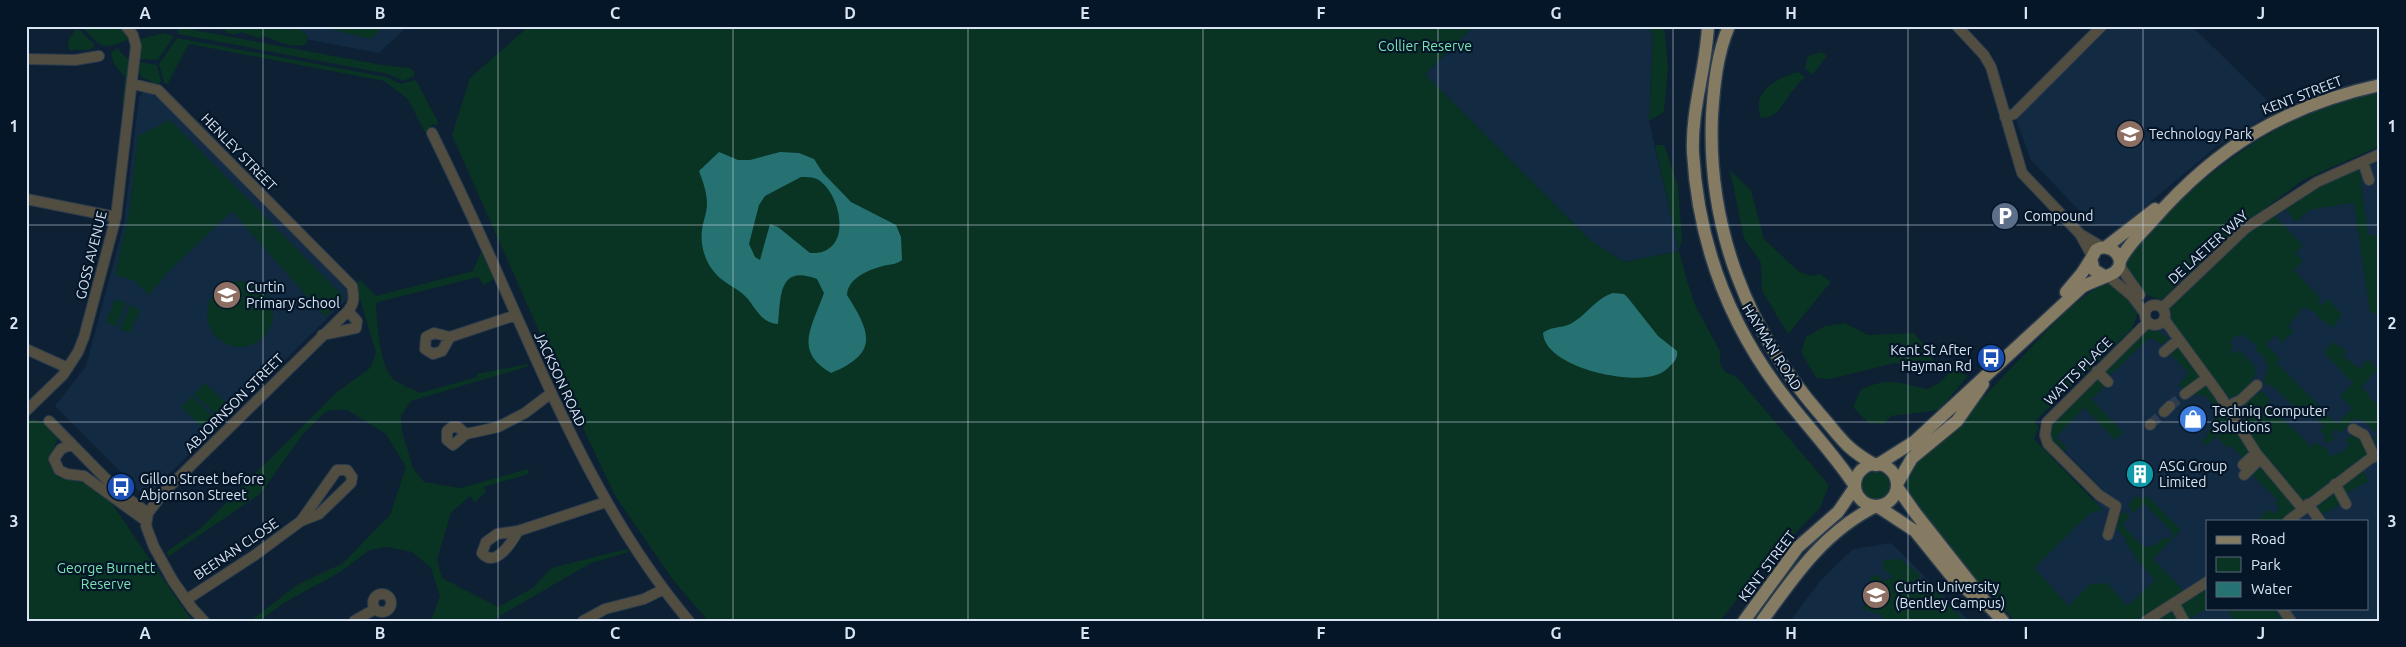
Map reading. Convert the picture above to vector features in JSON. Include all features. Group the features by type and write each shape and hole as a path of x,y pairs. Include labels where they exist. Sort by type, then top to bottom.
{"main road":[{"name":"HAYMAN ROAD","path":"1708,26 1706,54 1695,99 1693,152 1701,218 1717,276 1734,316 1769,375 1793,409 1834,456 1855,487"},
{"name":"HAYMAN ROAD","path":"1729,26 1720,49 1714,88 1711,143 1717,204 1733,266 1754,317 1788,376 1844,445 1876,465"},
{"name":"KENT STREET","path":"2104,247 2170,199 2224,151 2256,131 2277,119 2333,98 2380,85"},
{"name":"KENT STREET","path":"2120,263 2128,245 2170,199"},
{"path":"1987,604 1953,578 1915,531 1877,506 1863,502 1857,494 1855,487 1861,471 1876,465 1915,441 2082,287 2115,272 2120,263 2116,251 2104,247 2091,258 2082,273 2049,316"},
{"path":"2091,258 2094,270 2106,276"},
{"path":"1877,506 1891,500 1912,458 1957,421 1988,375"},
{"path":"1876,465 1889,470 1916,514 1987,604 2003,621"},
{"name":"KENT STREET","path":"1744,621 1798,547 1838,512 1855,487"},
{"name":"KENT STREET","path":"1762,621 1792,580 1828,539 1845,523 1877,506"}],"street":[{"path":"126,26 136,43 133,84"},
{"path":"1957,26 1992,67 2022,173 2080,234 2104,247"},
{"path":"2005,117 2014,114 2102,26"},
{"path":"26,59 75,60 99,56"},
{"name":"GOSS AVENUE","path":"26,412 68,368 78,352 84,337 116,217 133,84"},
{"name":"HENLEY STREET","path":"133,84 158,90 352,286 354,300"},
{"name":"JACKSON ROAD","path":"432,133 516,315 550,394 606,502 662,590 689,621"},
{"name":"DE LAETER WAY","path":"2153,317 2157,305 2162,308 2246,228 2317,182 2380,154"},
{"path":"2363,162 2369,180"},
{"path":"26,199 116,217"},
{"path":"2080,234 2091,258"},
{"path":"2120,263 2153,317"},
{"path":"2106,276 2132,296 2177,339 2207,378 2258,456 2319,520"},
{"name":"ABJORNSON STREET","path":"144,515 165,491 348,311 354,300"},
{"path":"322,335 356,328 357,321 348,311"},
{"path":"450,338 516,315"},
{"name":"WATTS PLACE","path":"2108,535 2116,506 2099,495 2048,444 2045,435 2047,422 2153,317"},
{"path":"2164,352 2177,339"},
{"path":"26,349 68,368"},
{"path":"2097,371 2108,382"},
{"path":"2185,394 2207,378"},
{"path":"2226,407 2241,400 2257,385"},
{"path":"466,434 498,427 525,413 550,394"},
{"path":"49,421 144,515 154,547 186,600 204,621"},
{"path":"2289,520 2335,484 2377,456 2364,435 2353,429"},
{"path":"72,444 61,449 54,459 59,470 67,474 84,476 144,515"},
{"path":"2244,470 2258,456"},
{"name":"BEENAN CLOSE","path":"186,600 255,555 301,521 319,514 351,483 352,477 347,470 337,470 301,521"},
{"path":"2335,484 2346,504"},
{"path":"518,530 606,502"},
{"path":"2146,621 2206,583"},
{"path":"583,621 606,609 644,599 662,590"},
{"path":"2174,603 2184,621"},
{"path":"354,621 375,608"},
{"path":"2283,610 2291,621"}],"shaded area":[{"path":"237,26 408,26 379,53"},
{"path":"1474,26 1647,26 1653,35 1649,121 1679,251 1624,262 1591,241 1425,74"},
{"name":"Technology Park","path":"2111,26 2192,26 2277,110 2215,148 2123,225 2093,225 2031,160 2016,120"},
{"name":"Curtin Primary School","path":"144,92 150,92 159,99 346,289 348,298 150,493 140,492 55,406 86,366 124,224 139,97"},
{"path":"2380,161 2380,621 2063,621 2019,575 2103,490 2054,440 2058,419 2166,312 2250,233 2320,188"},
{"name":"Curtin University (Bentley Campus)","path":"1891,543 1969,621 1790,621 1821,580 1853,549"}],"green space":[{"path":"81,26 119,26 130,39 113,45 102,45"},
{"path":"220,26 297,27 308,36 306,44 294,45 263,36 259,38 241,32 230,34"},
{"path":"319,26 386,26 370,39"},
{"name":"Collier Reserve","path":"529,26 1474,26 1425,74 1591,241 1624,262 1679,251 1696,307 1720,351 1720,363 1725,372 1737,377 1829,485 1820,508 1763,566 1720,621 708,621 673,580 614,494 563,385 452,135 470,78"},
{"path":"1647,26 1664,26 1668,67 1664,112 1649,121 1653,35"},
{"path":"178,27 382,65 410,68 415,73 414,76 403,81 388,74 178,34"},
{"path":"75,30 80,30 94,44 94,47 89,50 69,50 68,41"},
{"path":"164,33 174,36 158,60 140,59 140,39"},
{"path":"177,38 386,77 401,84 416,80 438,122 437,126 433,124 425,133 408,99 384,81 189,44 167,85 164,83 159,64"},
{"path":"118,48 131,61 128,105 122,104 125,77 114,64 111,52"},
{"path":"1822,52 1827,56 1812,75 1805,68 1808,56"},
{"path":"140,62 157,65 161,81 159,85 141,77 139,72"},
{"path":"1798,72 1805,77 1779,110 1772,116 1761,118 1759,101 1762,94 1774,82"},
{"path":"2380,92 2380,146 2303,180 2226,238 2161,300 2145,294 2127,266 2134,248 2180,201 2205,179 2258,140 2287,124 2316,110 2348,99"},
{"path":"170,120 344,297 325,317 232,211 169,271 149,295 135,281 115,275 129,213 138,136"},
{"path":"1655,145 1664,145 1678,186 1682,240 1679,251"},
{"path":"2359,167 2368,235 2380,236 2376,252 2380,253 2380,315 2370,312 2354,204 2309,210 2296,222 2284,207 2315,186"},
{"path":"1730,170 1751,191 1764,239 1798,271 1810,276 1820,274 1831,282 1788,334 1762,291 1761,263 1744,238"},
{"path":"2273,214 2303,246 2295,253 2303,261 2294,270 2320,298 2318,301 2323,305 2327,298 2342,314 2333,328 2316,315 2317,313 2303,307 2288,327 2294,331 2282,343 2275,335 2266,345 2280,358 2277,363 2337,424 2352,408 2340,396 2353,383 2324,353 2332,342 2347,351 2343,356 2360,369 2368,359 2377,369 2362,387 2373,401 2380,402 2380,449 2373,438 2378,434 2364,421 2355,419 2340,433 2336,429 2331,435 2335,439 2328,443 2323,440 2326,437 2320,431 2324,426 2312,415 2308,419 2270,384 2268,386 2264,383 2268,367 2263,357 2255,349 2257,346 2242,334 2239,337 2236,335 2230,342 2234,347 2231,350 2236,354 2239,350 2256,370 2246,389 2237,396 2226,397 2171,323 2170,305 2248,232"},
{"path":"481,252 494,279 484,285 478,277 378,302 376,305 380,343 388,372 395,380 420,393 477,377 477,374 528,364 529,366 411,401 401,416 402,431 413,468 424,482 460,488 528,469 529,474 484,487 486,492 475,502 470,496 451,513 437,560 442,578 498,607 533,588 551,568 627,549 629,552 591,563 491,621 431,621 440,596 431,568 412,552 386,547 370,550 340,572 284,603 259,621 250,621 297,585 343,563 390,515 406,467 386,434 347,410 332,410 324,413 303,434 260,494 169,556 166,552 202,527 337,392 370,368 376,353 356,284 360,280 376,296 473,271"},
{"path":"240,281 253,284 263,291 270,301 273,314 270,327 263,337 253,344 240,347 227,344 217,337 210,327 207,314 210,301 217,291 227,284"},
{"path":"2108,283 2129,299 2139,311 2132,329 2034,422 2039,427 2034,439 2103,510 2090,513 2034,568 2069,606 2090,584 2107,583 2127,606 2155,580 2138,561 2125,542 2127,540 2117,529 2120,515 2124,511 2130,516 2122,525 2144,547 2156,545 2163,538 2170,539 2174,534 2144,503 2134,513 2128,505 2137,495 2142,500 2147,496 2181,530 2153,559 2184,591 2135,621 2015,621 1953,553 1920,512 1910,495 1906,483 1907,477 1917,461 1937,445 2066,311 2090,292"},
{"path":"115,299 126,303 116,327 106,322"},
{"path":"130,305 140,310 130,333 120,329"},
{"path":"1845,323 1868,335 1914,333 1931,353 1936,370 1895,363 1830,379 1816,378 1801,352 1806,337 1825,326"},
{"path":"2153,327 2169,339 2162,344 2149,338 2108,377 2102,371 2145,330"},
{"path":"2178,346 2201,376 2183,390 2178,385 2189,373 2169,353"},
{"path":"1954,368 1968,376 1939,410 1891,416 1884,424 1868,423 1853,407 1861,389 1871,385 1894,382 1927,389 1939,383"},
{"path":"2096,376 2106,386 2091,399 2123,432 2115,440 2084,408 2056,437 2067,448 2062,453 2048,436 2051,425"},
{"path":"205,383 227,404 216,415 194,394"},
{"path":"2206,385 2210,387 2249,452 2245,460 2231,446 2228,448 2216,436 2207,446 2200,439 2203,440 2208,436 2206,433 2217,423 2214,420 2215,409 2212,408 2210,400 2204,396 2196,395 2188,398"},
{"path":"2261,391 2270,399 2267,404 2312,447 2316,442 2328,450 2330,456 2342,452 2350,445 2345,440 2354,433 2361,438 2368,453 2307,501 2303,501 2263,456 2236,415 2237,410"},
{"path":"192,396 214,417 203,428 181,407"},
{"name":"George Burnett Reserve","path":"30,419 42,421 58,438 49,462 52,470 58,477 78,479 87,483 113,505 192,621 26,621 26,423"},
{"path":"2256,468 2262,469 2297,509 2284,520 2258,520 2269,509 2274,514 2280,509 2275,503 2278,500 2251,474"},
{"path":"2363,471 2369,481 2337,498 2340,504 2321,515 2317,510 2318,506"},
{"path":"1876,472 1886,476 1890,486 1886,496 1876,500 1866,496 1862,486 1866,476"},
{"path":"1900,559 1920,576 1909,587 1919,590 1923,582 1929,583 1965,621 1884,621 1880,614 1862,609 1867,600 1870,578 1876,574 1884,581 1893,577 1883,569 1883,560"},
{"path":"2206,588 2206,609 2186,621 2155,621"},
{"path":"2228,610 2275,610 2283,621 2234,621"}],"water":[{"path":"719,152 738,160 750,160 780,152 799,153 814,159 823,173 851,202 896,225 901,237 902,260 895,264 865,272 855,279 848,289 847,295 865,331 866,341 863,350 857,358 831,373 819,365 812,356 809,347 811,327 824,293 817,279 795,276 788,280 781,294 778,324 763,318 745,296 715,273 708,264 703,247 702,230 707,200 699,171","holes":["801,177 817,179 825,185 831,194 839,217 837,238 831,247 822,252 810,253 778,227 770,224 760,260 755,257 749,244 759,205 765,196"]},
{"path":"1613,293 1624,294 1658,336 1677,351 1675,361 1663,372 1643,377 1627,377 1590,371 1558,355 1547,345 1543,333 1574,322 1600,299"}],"tunnel":[{"path":"2170,406 2185,394"},
{"path":"2151,424 2164,412"}],"place":[{"name":"Technology Park","path":"2130,134"},
{"name":"Compound","path":"2005,216"},
{"name":"Curtin Primary School","path":"227,295"},
{"name":"Kent St After Hayman Rd","path":"1991,358"},
{"name":"Techniq Computer Solutions","path":"2193,419"},
{"name":"ASG Group Limited","path":"2140,474"},
{"name":"Gillon Street before Abjornson Street","path":"121,487"},
{"name":"Curtin University (Bentley Campus)","path":"1876,595"}]}
